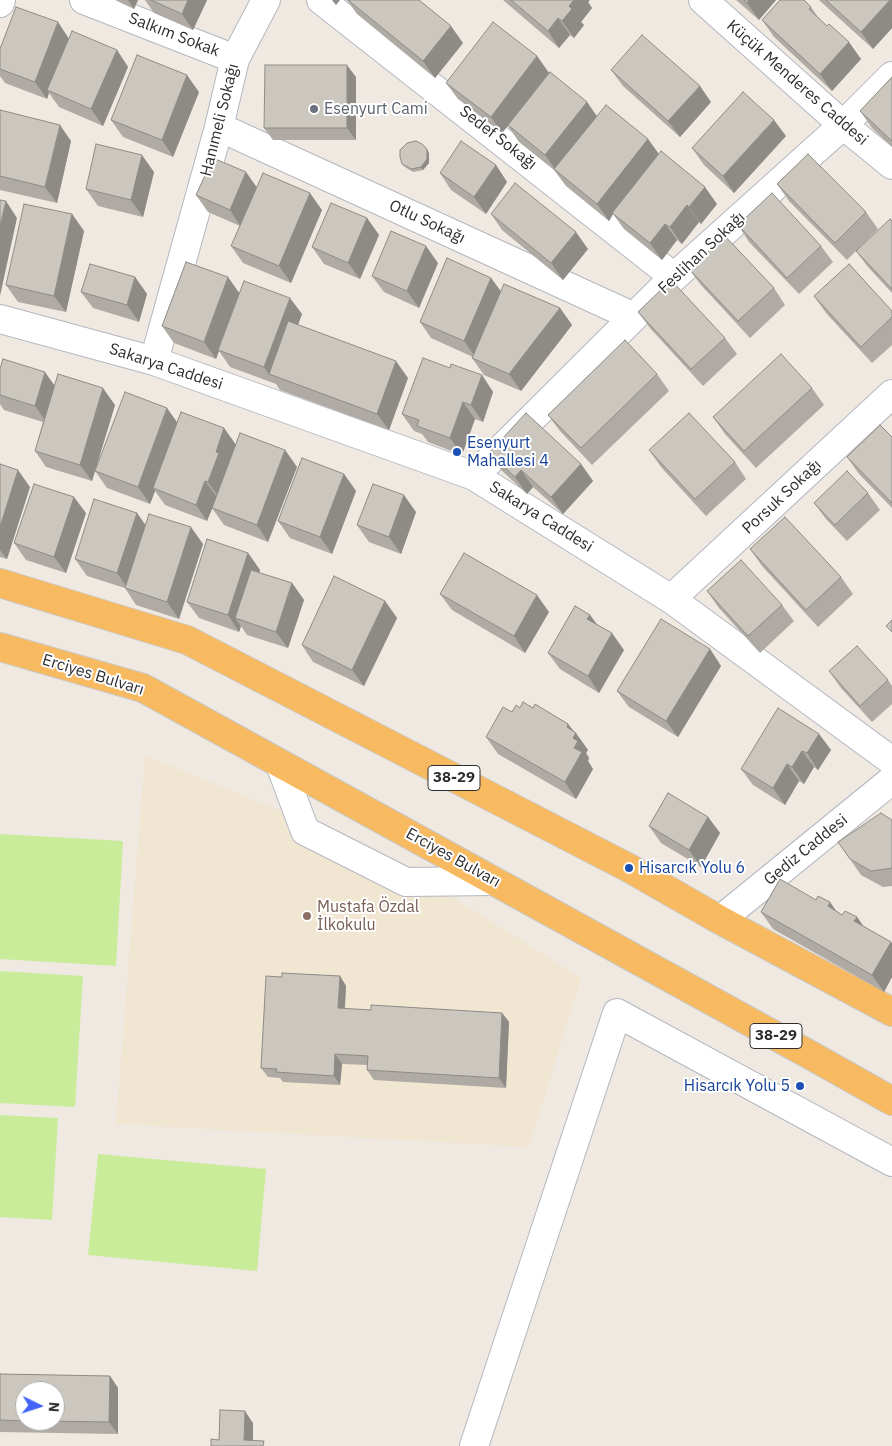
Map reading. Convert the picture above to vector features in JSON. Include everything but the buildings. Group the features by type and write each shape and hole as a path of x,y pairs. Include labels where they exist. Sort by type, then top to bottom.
{"highway":[{"name":"38-29","path":"0,584 187,640 629,868 720,920 892,1012"},
{"name":"Erciyes Bulvarı","path":"0,647 143,688 892,1101"}],"street":[{"name":"Salkım Sokak","path":"84,0 235,58"},
{"name":"Hanımeli Sokağı","path":"154,360 219,127 235,58 266,0"},
{"name":"Sedef Sokağı","path":"321,0 674,277"},
{"name":"Küçük Menderes Caddesi","path":"703,0 843,125 892,165"},
{"name":"Feslihan Sokağı","path":"474,476 674,277 843,125 892,76"},
{"name":"Otlu Sokağı","path":"219,127 634,317"},
{"name":"Sakarya Caddesi","path":"0,319 154,360 474,476 671,599 892,761"},
{"name":"Porsuk Sokağı","path":"671,599 892,394"},
{"path":"280,764 305,831 406,882 494,881"},
{"name":"Gediz Caddesi","path":"720,920 892,780"},
{"path":"474,1446 617,1013 892,1162"}],"shaded area":[{"name":"Mustafa Özdal İlkokulu","path":"145,755 384,854 581,978 529,1147 116,1124"}],"green space":[{"path":"0,834 123,841 116,966 0,959"},
{"path":"0,971 83,976 75,1107 0,1103"},
{"path":"0,1115 58,1118 52,1220 0,1217"},
{"path":"98,1154 266,1169 257,1271 88,1255"}],"place":[{"name":"Esenyurt Cami","path":"314,109"},
{"name":"Esenyurt Mahallesi 4","path":"457,452"},
{"name":"Hisarcık Yolu 6","path":"629,868"},
{"name":"Mustafa Özdal İlkokulu","path":"307,916"},
{"name":"Hisarcık Yolu 5","path":"800,1086"}]}
